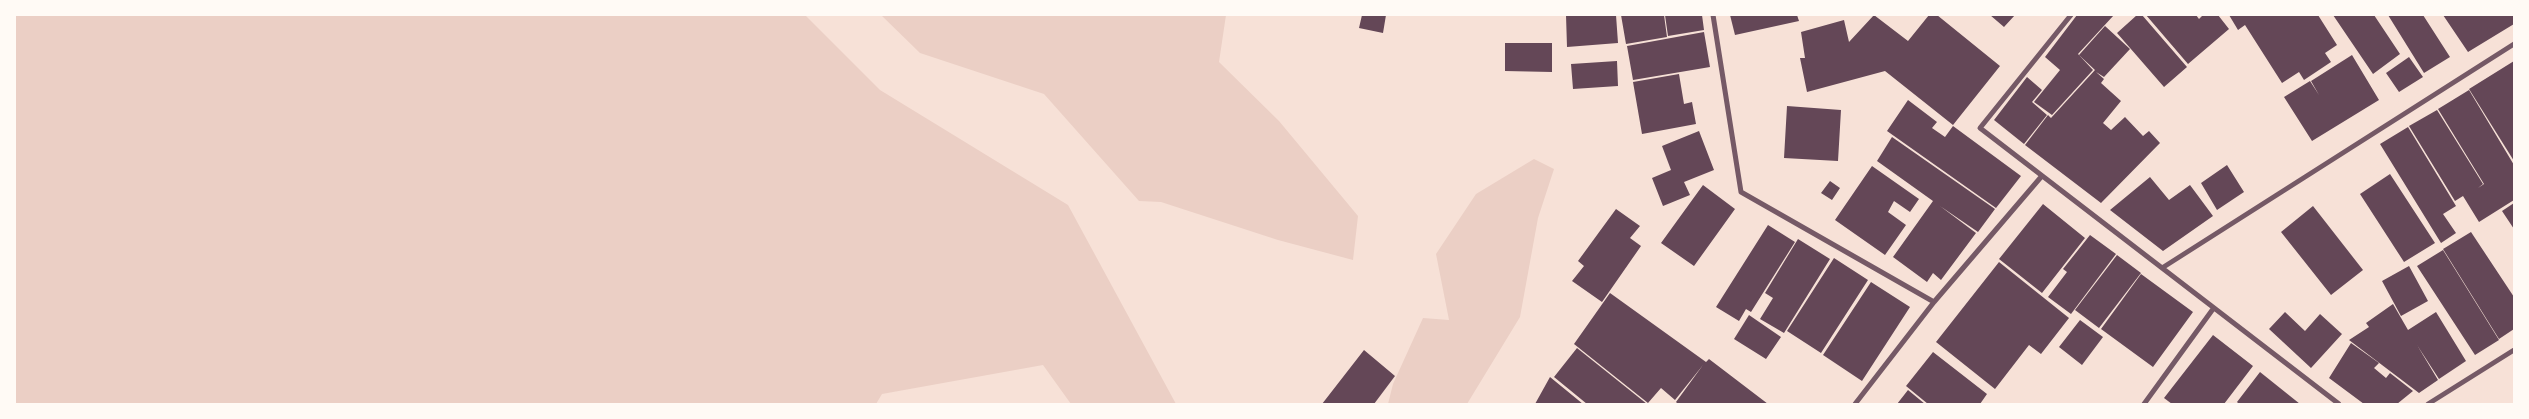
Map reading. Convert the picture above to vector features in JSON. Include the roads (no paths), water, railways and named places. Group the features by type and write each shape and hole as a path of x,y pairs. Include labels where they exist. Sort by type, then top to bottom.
{"street":[{"path":"1713,15 1740,192 1934,302"},
{"path":"2071,15 1980,128 2040,177 2339,404"},
{"path":"2162,268 2514,44"},
{"path":"1855,404 1934,302 2040,177"},
{"path":"2144,404 2213,309"},
{"path":"2428,404 2514,350"}]}
